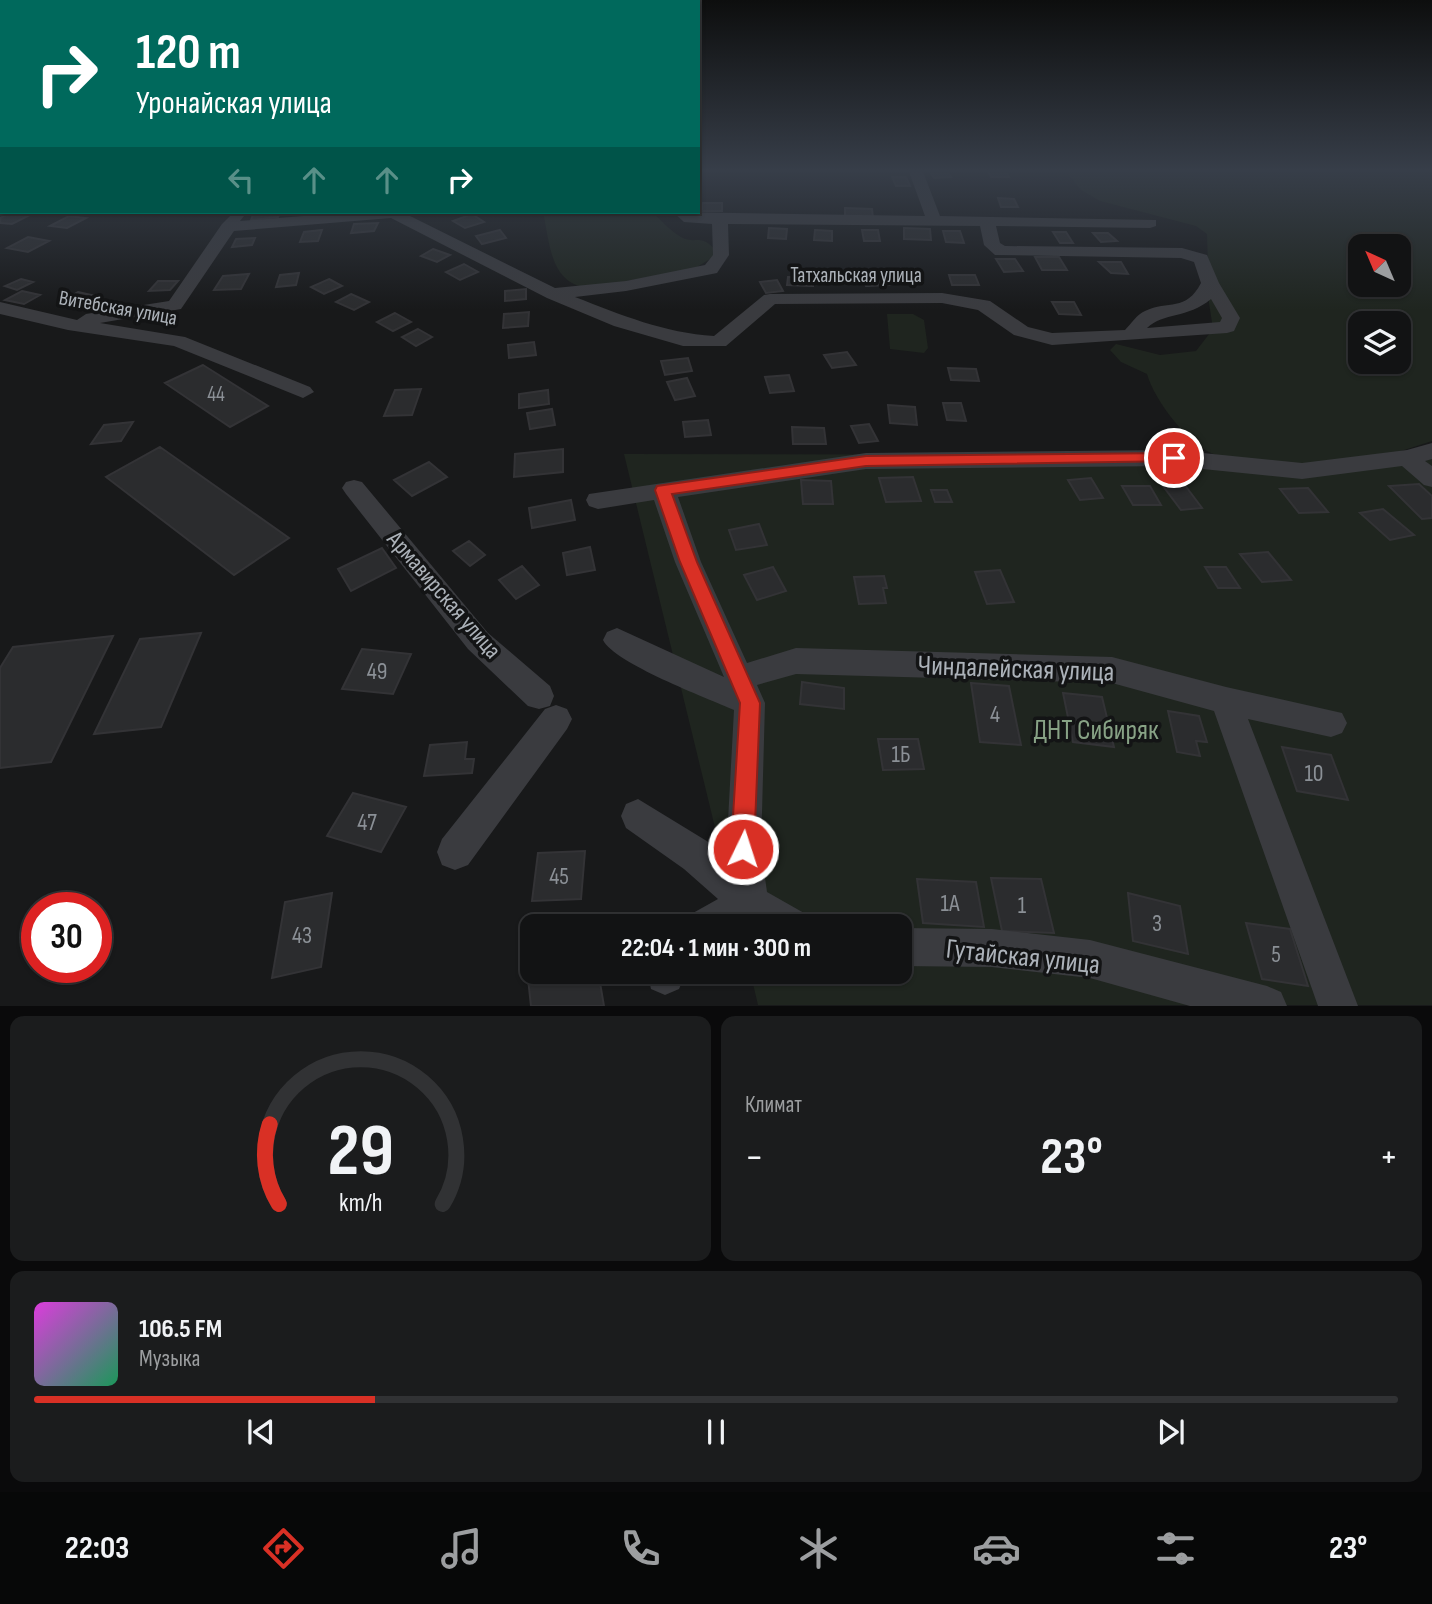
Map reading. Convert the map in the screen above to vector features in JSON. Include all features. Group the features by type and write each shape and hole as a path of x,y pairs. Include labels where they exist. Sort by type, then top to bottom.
{"street":[{"name":"Витебская улица","path":"68,324 175,304 237,216"},
{"path":"228,227 358,216"},
{"name":"Татхальская улица","path":"399,216 553,294 621,323 695,341 719,342 770,299 871,296 942,298 984,305 1021,331 1052,339 1189,332 1227,327 1231,317 1210,283"},
{"path":"694,216 720,219 1150,223"},
{"path":"932,216 934,220"},
{"path":"553,294 626,286 711,269 721,255 720,219"},
{"path":"987,221 992,245 1001,251 1182,253 1201,259 1210,283 1203,297 1184,310 1150,314 1131,334"},
{"name":"Витебская улица","path":"0,308 68,324 178,341 303,392"},
{"path":"598,500 866,461 1174,458 1302,471 1407,458 1432,451"},
{"path":"1407,458 1432,480"},
{"name":"Армавирская улица","path":"354,488 478,641 548,708 455,852"},
{"path":"663,490 688,562 744,690 743,849 750,903"},
{"path":"617,640 655,661 744,690"},
{"name":"Чиндалейская улица","path":"744,690 796,661 1112,670 1226,701 1331,723"},
{"path":"1226,701 1338,1006"},
{"path":"638,816 698,856 750,903 770,914"},
{"path":"729,914 750,903"},
{"name":"Гутайская улица","path":"912,947 992,948 1090,959 1267,1006"}],"green space":[{"path":"544,216 656,216 681,237 706,242 715,250 713,257 694,269 589,288 566,279 559,271 550,249"},
{"name":"ДНТ Сибиряк","path":"1157,216 1432,216 1432,441 1392,454 1432,452 1432,1005 758,1005 753,984 912,984 912,914 736,914 624,454 1216,455 1195,443 1174,421 1157,396 1147,374 1121,362 1110,350 1116,344 1160,355 1196,351 1213,329 1209,303 1207,234 1196,226"},
{"path":"887,314 913,314 924,320 928,348 924,353 890,349"}],"building":[{"path":"28,216 12,224 0,223 0,218"},
{"path":"69,216 86,218 67,228 50,226"},
{"path":"253,216 278,216 278,217 251,220"},
{"path":"475,216 484,222 465,228 453,221"},
{"path":"873,216 873,218 845,217"},
{"path":"378,223 374,231 351,233 354,224"},
{"path":"769,228 787,229 786,239 768,238"},
{"path":"904,228 930,229 931,240 904,239"},
{"path":"322,230 318,241 300,242 304,232"},
{"path":"500,230 506,238 482,244 476,236"},
{"path":"815,230 832,231 832,241 814,240"},
{"path":"862,230 878,230 880,241 864,241"},
{"path":"943,231 960,231 964,243 946,242"},
{"path":"1053,232 1066,232 1073,243 1060,243"},
{"path":"1093,233 1108,233 1117,241 1101,242"},
{"path":"28,237 49,241 28,252 7,248"},
{"path":"255,238 252,245 232,247 236,239"},
{"path":"433,249 450,255 437,262 421,256"},
{"path":"1035,257 1059,257 1067,270 1042,270"},
{"path":"996,259 1015,259 1023,271 1004,272"},
{"path":"1099,262 1121,262 1128,274 1111,273"},
{"path":"464,264 478,272 460,280 446,272"},
{"path":"895,269 915,269 920,280 900,280"},
{"path":"299,273 296,285 276,287 280,275"},
{"path":"249,274 241,289 214,290 223,276"},
{"path":"884,275 889,285 866,286 861,276"},
{"path":"949,275 975,275 979,285 952,285"},
{"path":"788,277 813,278 813,286 787,285"},
{"path":"21,279 33,282 17,290 5,286"},
{"path":"329,279 342,286 324,294 311,287"},
{"path":"777,280 783,291 766,293 760,282"},
{"path":"158,281 178,281 170,290 149,291"},
{"path":"526,289 526,299 505,301 505,291"},
{"path":"22,291 40,295 24,304 5,300"},
{"path":"78,292 91,295 75,304 62,301"},
{"path":"351,294 369,302 354,310 336,302"},
{"path":"1052,302 1074,302 1081,315 1059,314"},
{"path":"529,312 528,326 503,328 504,314"},
{"path":"395,313 411,322 393,331 377,322"},
{"path":"418,329 432,337 416,346 402,337"},
{"path":"534,342 536,355 509,358 508,345"},
{"path":"847,352 856,365 832,368 824,355"},
{"path":"688,358 692,371 665,375 661,361"},
{"path":"203,365 268,406 230,427 165,383"},
{"path":"948,368 976,369 979,381 951,380"},
{"path":"789,375 794,391 770,393 765,377"},
{"path":"687,378 695,396 675,400 667,382"},
{"path":"421,389 412,415 384,416 395,390"},
{"path":"548,390 549,404 519,408 519,394"},
{"path":"943,403 961,403 966,421 947,420"},
{"path":"888,405 915,407 917,425 890,423"},
{"path":"552,409 555,425 530,429 527,413"},
{"path":"708,420 711,435 685,437 683,422"},
{"path":"133,422 121,441 91,444 104,425"},
{"path":"869,424 878,441 859,443 851,426"},
{"path":"792,427 824,428 826,444 793,444"},
{"path":"160,447 289,538 234,575 106,477"},
{"path":"563,449 563,472 514,477 515,454"},
{"path":"429,462 447,477 412,496 394,480"},
{"path":"913,477 921,501 886,502 879,478"},
{"path":"1091,478 1103,498 1080,500 1068,480"},
{"path":"801,480 831,481 833,504 803,504"},
{"path":"1184,484 1202,508 1181,510 1163,486"},
{"path":"1419,484 1432,496 1432,518 1422,519 1389,486"},
{"path":"1122,486 1150,486 1161,505 1133,505"},
{"path":"1308,488 1328,512 1299,513 1280,489"},
{"path":"931,490 947,490 952,502 935,502"},
{"path":"571,500 575,520 532,528 529,508"},
{"path":"1383,509 1414,535 1390,540 1360,513"},
{"path":"759,524 767,545 736,550 729,530"},
{"path":"469,541 485,555 470,566 453,551"},
{"path":"590,547 595,570 567,575 563,553"},
{"path":"382,548 396,568 351,591 338,569"},
{"path":"1268,552 1291,580 1262,582 1240,554"},
{"path":"522,566 539,585 516,599 499,580"},
{"path":"773,567 786,591 757,600 744,575"},
{"path":"1205,567 1226,567 1240,588 1218,588"},
{"path":"1000,570 1014,602 987,604 975,572"},
{"path":"884,576 887,588 883,588 886,603 859,604 854,577"},
{"path":"201,633 161,727 94,734 140,639"},
{"path":"113,636 51,762 0,768 0,668 13,647"},
{"path":"362,649 411,654 393,694 342,689"},
{"path":"802,682 844,688 844,709 800,704"},
{"path":"971,683 1009,686 1021,745 980,742"},
{"path":"1063,693 1102,697 1114,747 1073,742"},
{"path":"1168,711 1199,716 1207,742 1196,741 1200,756 1177,752"},
{"path":"878,739 918,739 924,769 883,770"},
{"path":"467,742 465,759 474,759 472,773 424,776 430,745"},
{"path":"1282,747 1331,755 1348,800 1297,791"},
{"path":"353,793 406,807 381,852 327,836"},
{"path":"585,851 581,899 532,901 538,853"},
{"path":"991,878 1041,879 1054,933 1002,931"},
{"path":"917,879 976,882 984,927 923,923"},
{"path":"332,893 321,967 272,978 285,902"},
{"path":"1128,893 1180,906 1188,954 1133,941"},
{"path":"1246,923 1290,929 1308,986 1262,979"},
{"path":"529,984 600,984 604,1006 531,1006"}],"route":[{"path":"743,849 750,703 688,562 663,490 866,461 1174,458"}]}
